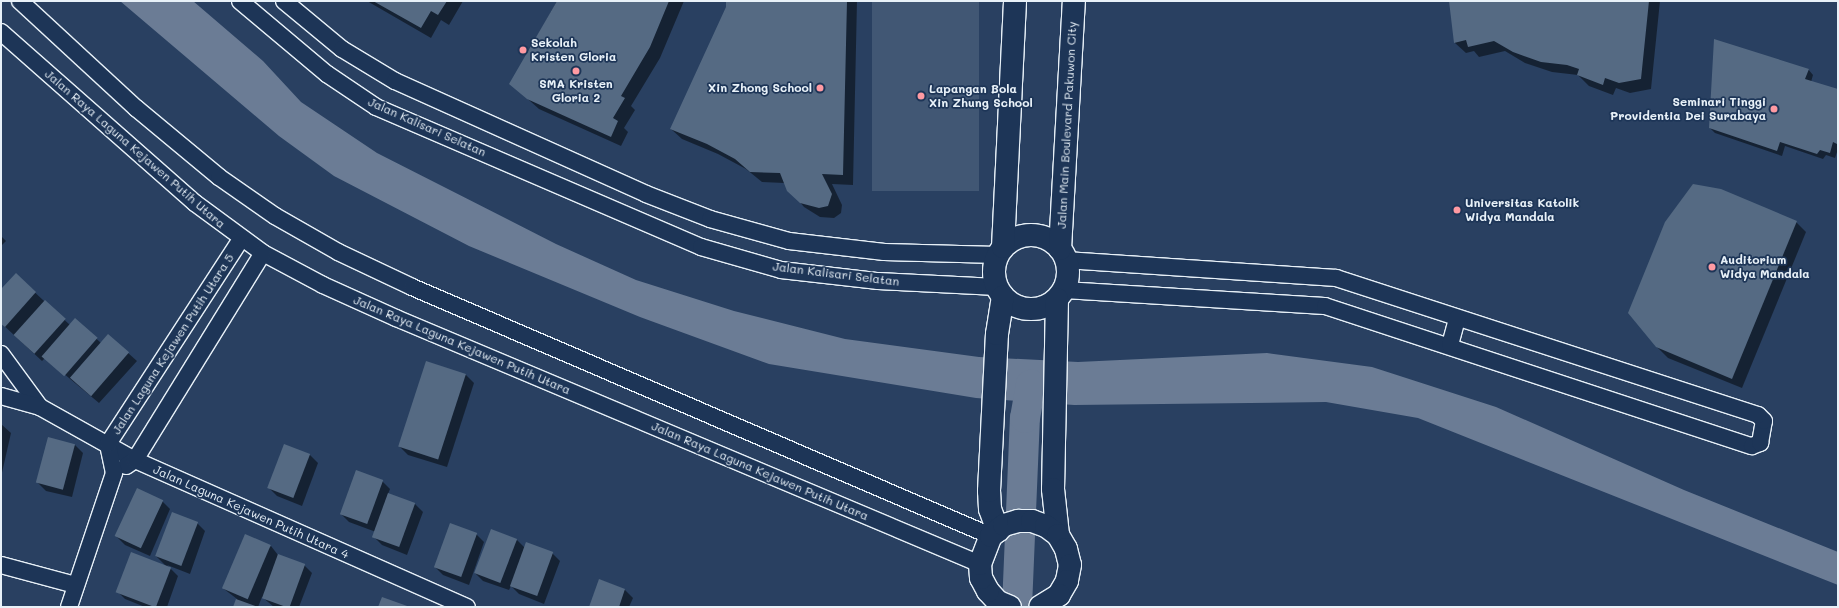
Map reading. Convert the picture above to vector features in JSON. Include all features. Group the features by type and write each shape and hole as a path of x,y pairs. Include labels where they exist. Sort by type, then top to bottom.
{"street":[{"path":"20,1 136,108 219,177 275,216 338,252 419,290 994,534"},
{"name":"Jalan Kalisari Selatan","path":"240,1 327,74 376,107 701,247 781,270 878,281 1000,292"},
{"path":"284,1 342,49 395,81 646,194 710,219 789,241 884,252 1001,251 1018,238 1036,236 1045,238 1063,255 1068,275 1061,294 1056,333 1053,489 1058,535"},
{"path":"994,534 990,509 990,431 1000,292 994,271 1001,251 1015,1"},
{"name":"Jalan Main Boulevard Pakuwon City","path":"1063,255 1074,1"},
{"name":"Jalan Raya Laguna Kejawen Putih Utara","path":"1,32 195,203 241,239 263,253 323,285 396,318 980,564"},
{"path":"636,218 646,194"},
{"name":"Jalan Laguna Kejawen Putih Utara 5","path":"114,473 108,444 241,239"},
{"path":"69,607 75,585 114,473 135,460 263,253"},
{"path":"1000,292 1010,303 1030,310 1040,309 1061,294 1325,306 1450,345 1752,446 1760,443 1764,421 1758,415 1336,278 1063,255"},
{"path":"1450,345 1457,318"},
{"name":"Jalan Laguna Kejawen Putih Utara 4","path":"1,354 40,407"},
{"name":"Jalan Laguna Kejawen Putih Utara 4","path":"1,396 40,407 135,460 467,607"},
{"path":"1002,605 988,591 981,578 980,564 994,534 1004,525 1018,521 1032,521 1046,526 1058,535 1066,549 1070,565 1067,581 1058,601 1040,607"},
{"path":"1,565 75,585"}],"shaded area":[{"path":"120,1 193,1 263,61 301,102 377,153 556,244 636,280 734,311 845,339 979,357 1078,362 1267,353 1372,367 1496,407 1684,490 1838,552 1838,585 1418,418 1326,402 1074,405 976,398 769,364 640,317 469,246 334,176 279,136"},
{"name":"Lapangan Bola Xin Zhung School","path":"872,1 979,1 979,191 872,191"}],"building":[{"path":"373,1 447,1 438,15 431,11 421,28"},
{"name":"SMA Kristen Gloria 2","path":"557,1 669,1 650,47 621,96 625,98 613,118 618,121 611,137 527,99 509,84"},
{"path":"726,1 847,1 843,175 822,174 832,194 828,206 819,208 800,203 787,191 780,173 750,172 735,159 707,144 670,129 726,7"},
{"path":"1449,1 1649,1 1641,79 1619,83 1605,78 1603,85 1577,75 1579,69 1567,65 1541,62 1513,52 1494,41 1468,47 1466,40 1454,43"},
{"name":"Seminari Tinggi Providentia Dei Surabaya","path":"1714,39 1809,69 1805,79 1838,89 1838,140 1837,144 1833,142 1830,153 1820,150 1817,154 1780,142 1777,151 1709,128"},
{"name":"Auditorium Widya Mandala","path":"1693,184 1721,189 1797,221 1732,379 1656,347 1628,313 1665,222"},
{"path":"16,273 36,292 5,327 1,324 1,289"},
{"path":"45,300 66,319 34,354 14,335"},
{"path":"75,318 98,338 64,376 42,356"},
{"path":"108,334 129,352 91,396 70,378"},
{"path":"426,361 466,374 438,460 398,447"},
{"path":"48,437 75,444 63,490 36,482"},
{"path":"284,444 310,454 293,498 267,488"},
{"path":"356,470 383,480 367,524 340,514"},
{"path":"137,488 163,500 141,548 115,536"},
{"path":"388,493 415,503 399,547 372,537"},
{"path":"172,512 198,522 181,566 155,556"},
{"path":"450,523 477,533 461,577 434,567"},
{"path":"491,529 517,539 500,583 474,573"},
{"path":"245,534 271,545 248,599 222,588"},
{"path":"526,542 553,552 537,596 510,586"},
{"path":"131,552 171,567 156,607 116,592"},
{"path":"278,554 305,564 290,607 262,598"},
{"path":"599,579 625,589 619,607 589,607"},
{"path":"382,597 410,607 378,607"},
{"path":"236,599 258,607 233,607"}],"waterway":[{"path":"1017,607 1025,418 1031,385"}],"place":[{"name":"Sekolah Kristen Gloria","path":"523,50"},
{"name":"SMA Kristen Gloria 2","path":"576,71"},
{"name":"Xin Zhong School","path":"820,88"},
{"name":"Lapangan Bola Xin Zhung School","path":"921,96"},
{"name":"Seminari Tinggi Providentia Dei Surabaya","path":"1774,109"},
{"name":"Universitas Katolik Widya Mandala","path":"1457,210"},
{"name":"Auditorium Widya Mandala","path":"1712,267"}]}
